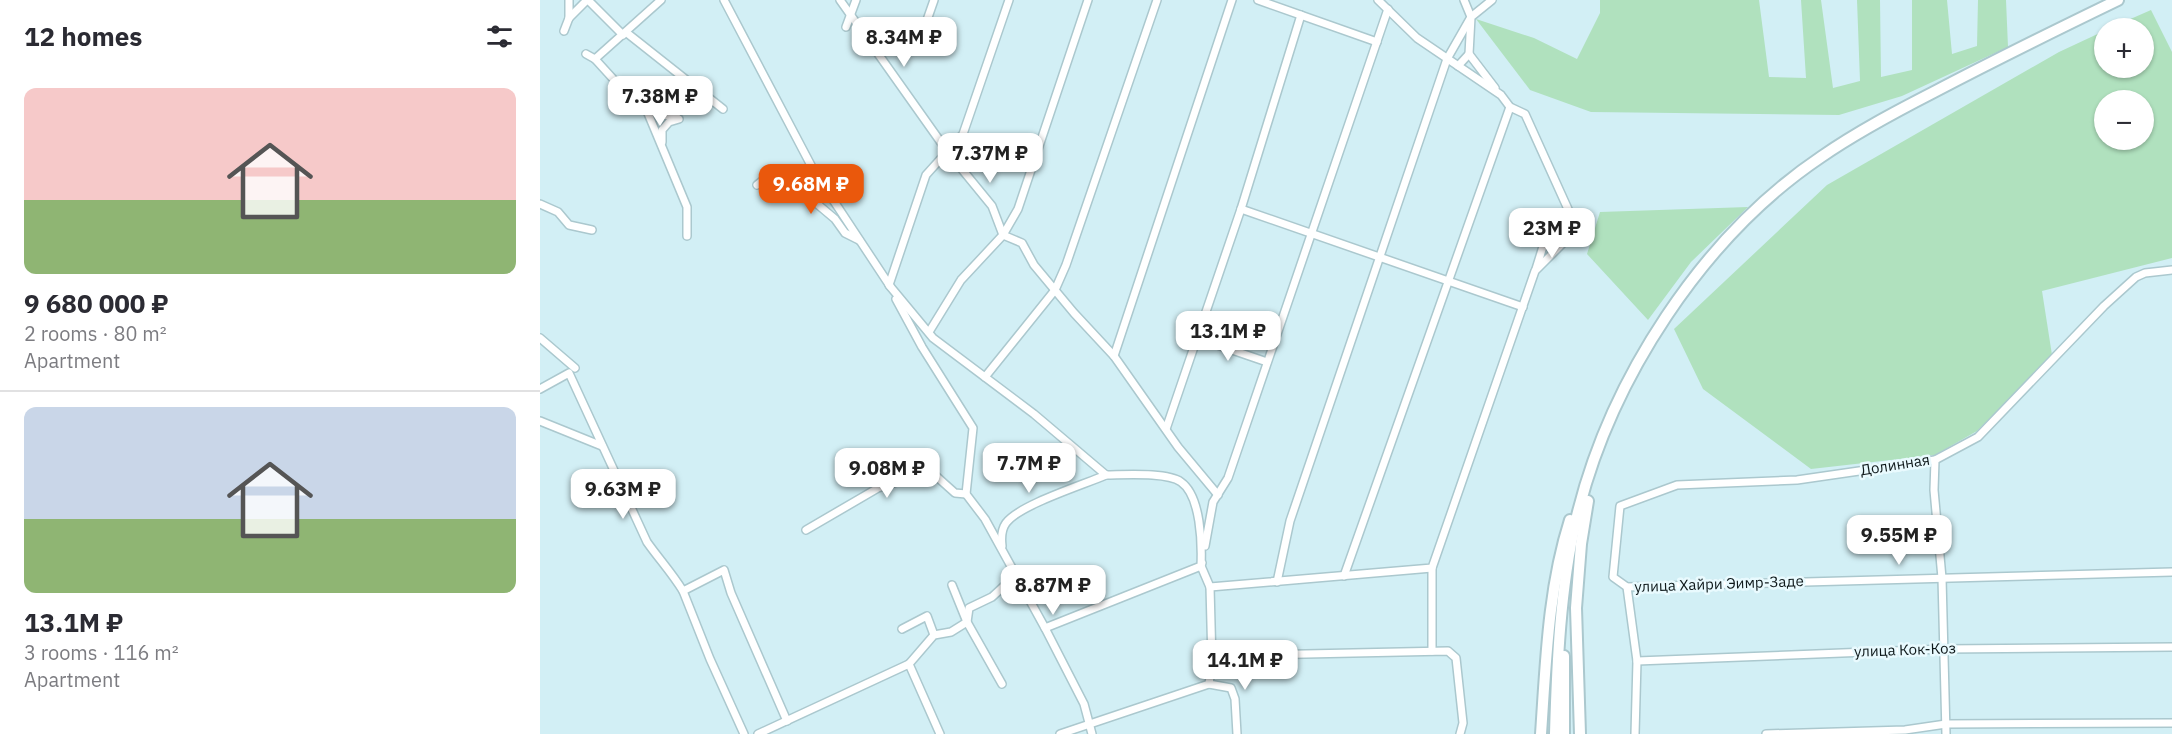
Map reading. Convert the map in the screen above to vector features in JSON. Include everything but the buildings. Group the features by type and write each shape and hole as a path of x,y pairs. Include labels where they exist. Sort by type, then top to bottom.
{"main road":[{"path":"1541,734 1548,625 1562,547 1576,503 1625,385 1682,294 1738,227 1784,185 1820,157 1885,118 2118,0"},
{"path":"1555,734 1557,671 1570,553 1580,504 1592,467"},
{"path":"1580,734 1576,608 1581,544 1592,467"},
{"path":"1563,616 1564,734"}],"street":[{"path":"564,31 569,18 569,0"},
{"path":"569,18 587,0 625,34 723,109"},
{"path":"595,59 661,0"},
{"path":"724,0 814,171 889,285 922,347 973,428 966,494 985,519 1045,628 1084,704 1092,734"},
{"path":"840,0 948,151 992,206 1003,235 1023,243 1034,265 1114,356 1178,447 1218,495"},
{"path":"846,27 856,0"},
{"path":"919,44 934,0"},
{"path":"889,285 926,175 963,134 1009,0"},
{"path":"929,332 961,280 1003,235 1018,209 1088,0"},
{"path":"985,376 1055,290 1066,265 1157,0"},
{"path":"1114,356 1232,0"},
{"path":"1258,0 1377,42"},
{"path":"1378,0 1417,38 1501,95 1510,107"},
{"path":"1458,66 1469,54 1471,17 1464,0"},
{"path":"1277,582 1290,521 1448,59 1471,17 1492,0"},
{"path":"1202,566 1213,502 1228,478 1388,9"},
{"path":"1166,429 1241,208 1301,15"},
{"path":"586,54 595,59 615,81 642,99 687,207 687,236"},
{"path":"1469,54 1510,107 1525,114 1577,229 1535,271"},
{"path":"1344,576 1510,107"},
{"path":"647,111 679,119 669,122 662,130 662,145"},
{"path":"757,185 767,177 784,176 835,219 845,233 860,241"},
{"path":"540,204 558,212 569,225 592,230"},
{"path":"1241,208 1523,307"},
{"path":"1432,651 1432,568 1545,240"},
{"name":"Долинная","path":"1627,587 1612,577 1620,506 1677,485 1797,480 1935,460 1978,437 2104,306 2136,276 2172,270"},
{"path":"889,285 933,338 1034,414 1106,475"},
{"path":"540,338 575,368"},
{"path":"1197,338 1268,362"},
{"path":"540,389 569,373 647,542 659,559 669,568 683,591 710,659 744,734"},
{"path":"540,421 602,446"},
{"path":"1935,460 1934,490 1942,578 1946,734"},
{"path":"806,530 878,488 921,474 936,476 955,493 966,494"},
{"path":"1002,550 1000,536 1006,523 1022,510 1106,475 1161,475 1181,481 1194,498 1202,542 1202,566 1210,587 1212,656 1209,684"},
{"path":"1045,628 1202,566"},
{"path":"1210,587 1432,568"},
{"path":"683,591 724,570 730,593 787,721"},
{"name":"улица Хайри Эимр-Заде","path":"1627,587 2172,572"},
{"path":"758,734 774,731 787,721 909,664 934,634 951,632 967,622 969,608 992,597 1016,575"},
{"path":"952,585 967,622 1002,684"},
{"path":"1627,587 1637,661 1635,734"},
{"path":"902,629 927,616 934,634"},
{"name":"улица Кок-Коз","path":"1637,661 1944,649 2172,647"},
{"path":"1212,656 1448,651 1456,658 1463,723 1460,734"},
{"path":"909,664 940,734"},
{"path":"1060,734 1209,684 1231,688 1237,734"},
{"path":"1766,734 1905,730 1946,724 2172,723"}],"green space":[{"path":"1600,0 1759,0 1769,77 1806,78 1801,0 1821,0 1833,88 1860,81 1857,0 1880,0 1881,77 1912,70 1912,0 1947,0 1952,54 1977,46 1978,0 2006,0 2008,47 1902,96 1839,115 1591,112 1530,90 1476,19 1534,38 1577,59 1600,13"},
{"path":"2151,10 2172,52 2172,258 2042,291 2052,355 1977,431 1935,455 1811,469 1703,389 1674,329 1827,185 2059,52 2094,36 2094,78 2154,78 2154,18 2133,18"},
{"path":"1748,207 1691,262 1648,320 1587,254 1600,212"}]}
